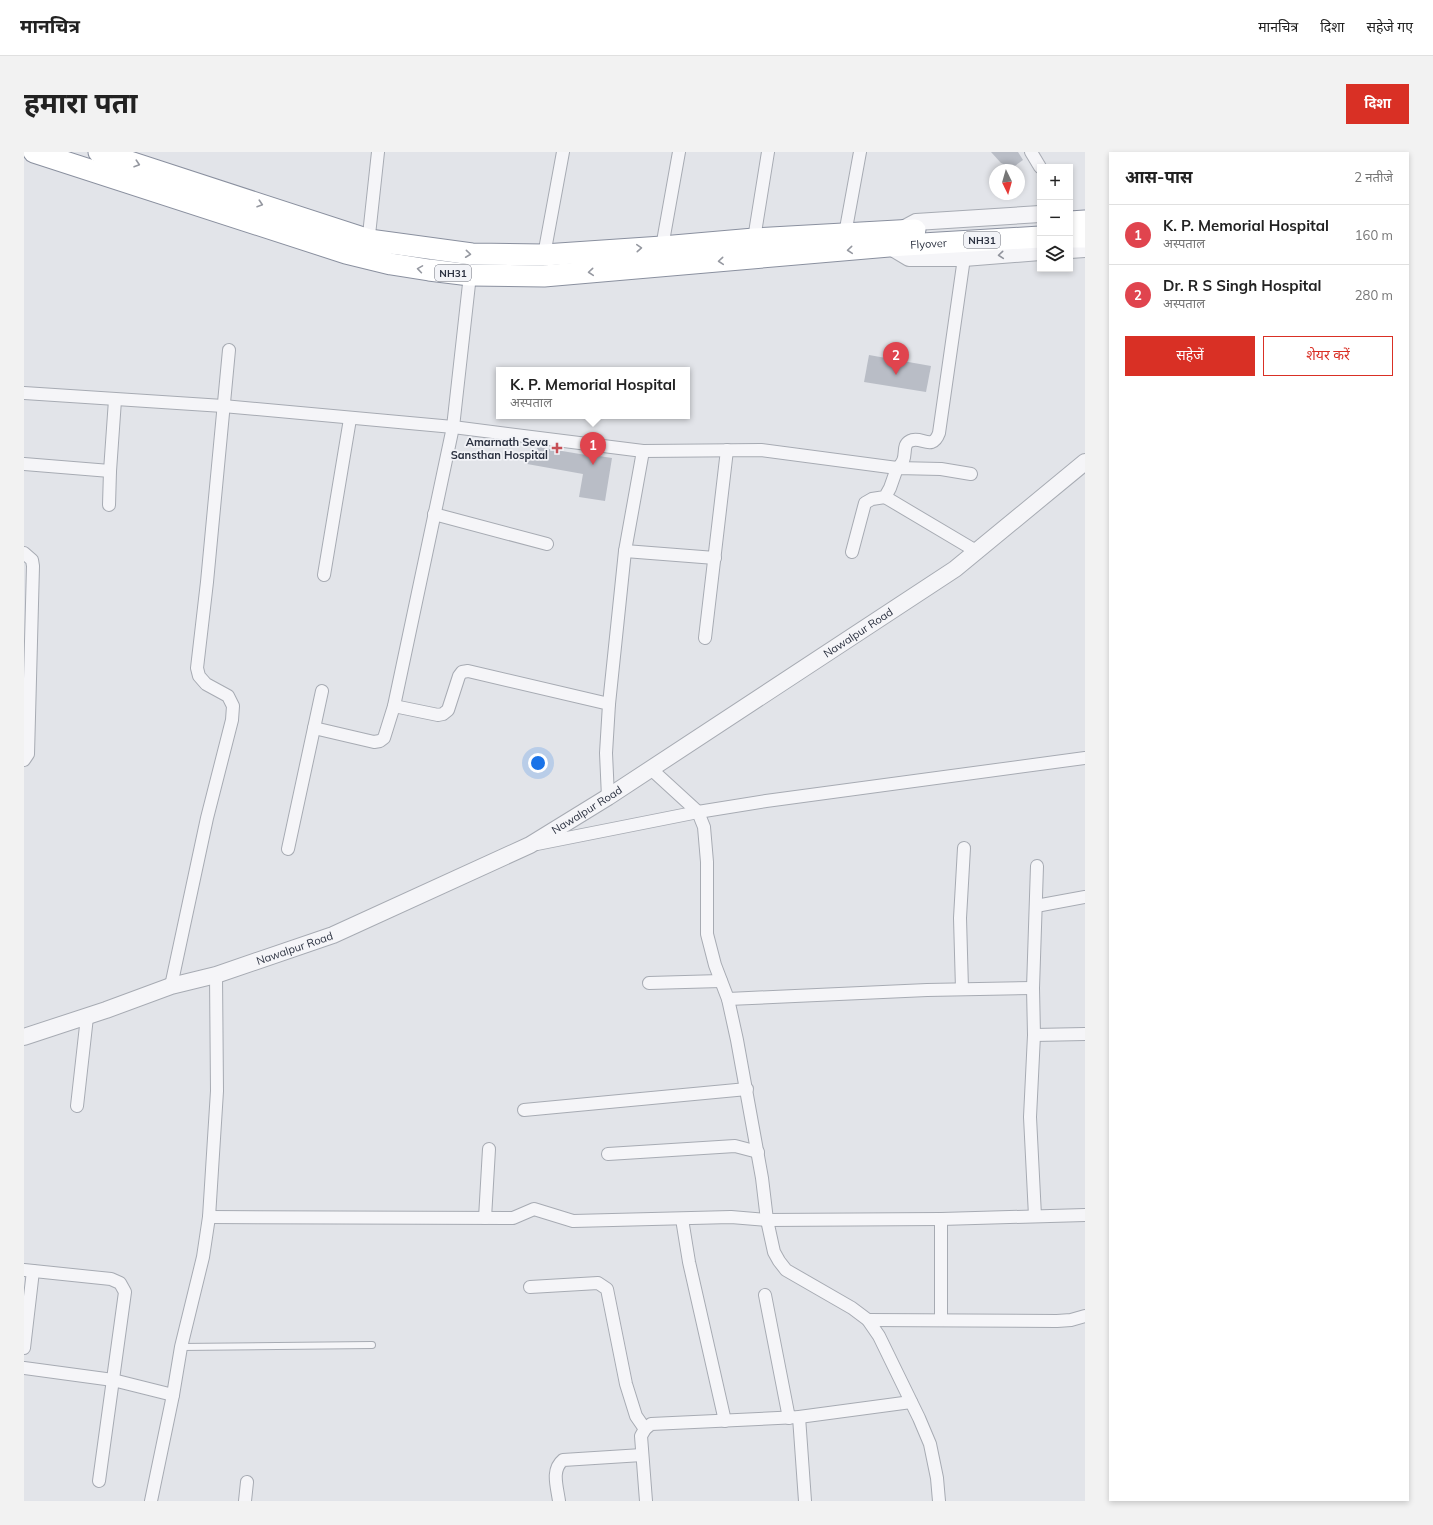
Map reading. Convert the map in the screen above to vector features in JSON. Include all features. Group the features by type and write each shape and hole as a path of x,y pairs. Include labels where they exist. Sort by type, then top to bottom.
{"highway":[{"name":"NH31","path":"34,152 346,253 367,249 472,254 544,255 754,239 845,234 894,239"},
{"name":"NH31","path":"109,153 367,249 391,264 470,275 544,276 894,239"},
{"path":"1073,222 1085,221"},
{"name":"Flyover","path":"894,239 1037,223"},
{"name":"Flyover","path":"894,239 1037,237"},
{"path":"1073,237 1085,237"}],"street":[{"path":"367,249 378,152"},
{"path":"544,255 563,152"},
{"path":"662,247 679,152"},
{"path":"754,239 768,152"},
{"path":"845,234 860,152"},
{"path":"1031,152 1038,164"},
{"path":"1073,213 1085,213"},
{"path":"1037,214 916,222 894,239 909,258 964,258 1037,252"},
{"path":"1073,250 1085,249"},
{"path":"885,497 897,468 904,460 905,447 908,442 913,440 930,443 937,439 939,433 964,258"},
{"path":"314,728 374,742 380,741 384,738 394,706 453,427 470,275"},
{"path":"170,986 232,720 233,706 228,696 206,684 199,676 197,668 207,582 229,350"},
{"path":"24,393 223,406 350,419 453,427 644,451 760,450 897,468 941,470 971,474"},
{"path":"109,505 115,400"},
{"path":"324,575 350,419"},
{"path":"705,638 727,450"},
{"path":"608,797 606,753 609,704 624,551 644,451"},
{"name":"Nawalpur Road","path":"24,1037 170,986 216,975 333,935 530,845 608,797 955,569 1085,462"},
{"path":"24,464 110,471"},
{"path":"852,552 865,503 872,499 885,497 976,551"},
{"path":"434,514 547,544"},
{"path":"624,551 715,558"},
{"path":"24,553 32,560 33,566 28,754 24,760"},
{"path":"394,706 438,715 443,714 448,710 459,676 462,672 468,671 609,704"},
{"path":"288,849 322,691"},
{"path":"530,845 698,812 774,800 1085,758"},
{"path":"651,769 698,812 704,827 706,840 707,934 710,949 728,999 747,1089 758,1152 767,1220 774,1252 786,1270 852,1308 868,1320 879,1336 930,1444 937,1478 939,1501"},
{"path":"962,989 960,918 964,848"},
{"path":"1034,1216 1030,1117 1034,1035 1033,988 1037,866"},
{"path":"1036,906 1085,896"},
{"path":"151,1501 181,1348 203,1257 209,1217 216,1090 216,975"},
{"path":"649,983 721,981"},
{"path":"728,999 962,989 1033,988"},
{"path":"77,1106 87,1016"},
{"path":"1034,1035 1085,1034"},
{"path":"524,1110 747,1089"},
{"path":"608,1154 735,1146 758,1152"},
{"path":"485,1218 489,1149"},
{"path":"209,1217 513,1218 534,1209 573,1221 731,1217 767,1220 941,1220 1085,1215"},
{"path":"682,1219 689,1262 725,1421"},
{"path":"941,1220 941,1320"},
{"path":"24,1348 28,1270 111,1279 120,1283 125,1292 99,1481"},
{"path":"530,1288 598,1283 607,1289 626,1384 636,1416 645,1428"},
{"path":"765,1295 794,1417 805,1501"},
{"path":"868,1320 1057,1321 1071,1320 1085,1316"},
{"path":"24,1368 113,1380 173,1395"},
{"path":"646,1501 642,1436 645,1428 651,1424 794,1417 911,1402"},
{"path":"559,1501 555,1471 558,1464 563,1460 642,1455"},
{"path":"245,1501 247,1482"}],"lane":[{"path":"181,1348 372,1345"}],"building":[{"path":"991,152 1018,152 1023,160 1018,164 1001,163"},
{"path":"869,355 931,366 926,392 864,382"},
{"path":"538,447 612,458 605,501 579,497 583,474 527,464"}],"place":[{"name":"Dr. R S Singh Hospital","path":"896,375"},
{"name":"Amarnath Seva Sansthan Hospital","path":"557,448"},
{"name":"K. P. Memorial Hospital","path":"593,465"}]}
